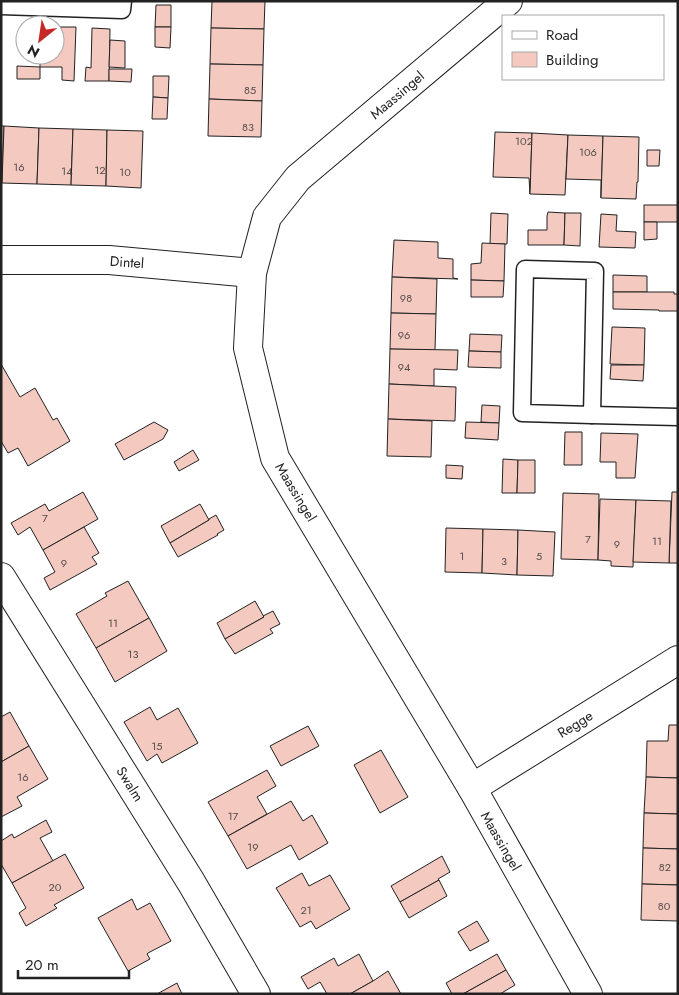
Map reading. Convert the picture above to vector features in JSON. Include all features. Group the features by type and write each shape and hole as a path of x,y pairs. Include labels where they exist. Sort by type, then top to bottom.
{"street":[{"name":"Maassingel","path":"508,1 298,178 267,217 252,273 248,348 275,458 472,788 588,994"},
{"name":"Dintel","path":"1,260 109,260 252,273"},
{"name":"Swalm","path":"1,577 192,882 256,994"},
{"name":"Regge","path":"472,788 678,660"}],"lane":[{"path":"1,6 122,10 123,1"},
{"path":"592,415 596,271 525,269 522,413 592,415 678,417"}],"building":[{"path":"212,1 265,1 264,29 211,28"},
{"path":"156,5 171,5 171,27 155,27"},
{"path":"65,27 76,27 74,81 62,80 62,67 40,67 40,65 65,65"},
{"path":"155,27 171,27 170,48 155,47"},
{"path":"92,28 110,29 109,81 85,81 86,67 91,68"},
{"path":"211,28 264,29 263,65 210,64"},
{"path":"110,40 125,41 125,68 109,67"},
{"path":"210,64 263,65 262,101 209,99"},
{"path":"17,66 40,67 40,79 17,79"},
{"path":"109,69 132,69 131,82 109,81"},
{"path":"153,76 169,76 168,98 153,97"},
{"path":"153,97 168,98 167,119 152,119"},
{"path":"209,99 262,101 261,137 208,136"},
{"path":"1,126 4,126 2,183 1,183"},
{"path":"4,126 39,128 37,184 2,183"},
{"path":"39,128 73,129 71,185 37,184"},
{"path":"73,129 107,130 106,186 71,185"},
{"path":"107,130 143,131 141,188 106,186"},
{"path":"495,132 532,133 530,194 529,178 493,177"},
{"path":"532,133 568,135 565,195 530,194"},
{"path":"568,135 603,136 601,198 601,180 566,179"},
{"path":"603,136 639,137 636,199 601,198"},
{"path":"647,150 660,150 659,166 647,166"},
{"path":"644,205 678,205 678,222 644,222"},
{"path":"548,212 565,213 564,245 528,245 528,230 547,230"},
{"path":"491,213 508,214 507,244 490,244"},
{"path":"565,213 581,213 580,246 564,245"},
{"path":"601,214 617,215 616,231 636,232 635,248 599,247"},
{"path":"644,222 657,222 657,239 644,240"},
{"path":"394,240 438,242 438,258 453,259 453,278 458,279 392,277"},
{"path":"482,243 505,244 504,281 471,280 471,264 481,263"},
{"path":"613,275 647,276 647,292 613,292"},
{"path":"392,277 437,279 436,314 391,313"},
{"path":"471,280 504,281 503,297 471,297"},
{"path":"613,292 674,292 674,294 678,294 678,311 613,309"},
{"path":"391,313 436,314 435,350 390,349"},
{"path":"612,327 645,328 644,365 610,364"},
{"path":"470,334 502,335 501,352 469,351"},
{"path":"390,349 458,350 457,370 434,369 434,386 389,384"},
{"path":"469,351 501,352 501,368 468,367"},
{"path":"1,364 20,397 35,388 53,420 57,418 70,441 28,466 18,448 8,453 1,441"},
{"path":"611,365 644,365 643,381 610,379"},
{"path":"389,384 456,387 455,421 388,419"},
{"path":"482,405 500,406 499,423 481,422"},
{"path":"388,419 432,421 431,457 387,456"},
{"path":"154,422 168,430 163,439 124,460 115,444"},
{"path":"466,422 499,423 498,440 465,438"},
{"path":"565,432 582,432 582,465 564,465"},
{"path":"601,433 638,434 635,478 616,478 616,462 600,462"},
{"path":"193,450 199,460 179,471 174,462"},
{"path":"503,459 518,460 517,493 502,493"},
{"path":"518,460 535,460 535,493 517,493"},
{"path":"446,465 463,466 462,479 446,478"},
{"path":"83,492 98,519 43,550 30,527 18,535 11,523 45,504 49,511"},
{"path":"672,492 678,492 678,563 669,563"},
{"path":"563,493 599,494 598,560 561,559"},
{"path":"600,499 636,500 633,567 611,566 611,561 598,560"},
{"path":"636,500 671,501 669,563 633,562"},
{"path":"200,504 209,520 170,543 161,526"},
{"path":"216,515 224,530 178,557 170,543"},
{"path":"84,527 99,553 92,557 97,564 50,590 44,578 55,572 43,550"},
{"path":"446,528 483,529 482,573 445,572"},
{"path":"483,529 518,530 517,575 482,573"},
{"path":"518,530 555,532 553,576 517,575"},
{"path":"128,581 149,618 96,648 76,614 107,596 105,593"},
{"path":"255,601 264,617 225,639 217,623"},
{"path":"273,611 280,624 270,629 273,633 235,654 225,639"},
{"path":"149,618 167,651 115,682 96,648"},
{"path":"150,707 157,720 178,708 198,743 162,763 157,754 147,761 124,722"},
{"path":"10,712 29,746 1,762 1,717"},
{"path":"669,725 678,725 678,778 646,777 647,741 668,741"},
{"path":"308,726 319,746 281,766 270,746"},
{"path":"29,746 48,779 17,797 22,806 1,817 1,762"},
{"path":"381,750 408,797 380,813 354,765"},
{"path":"267,770 276,786 257,797 267,814 228,836 208,802"},
{"path":"646,777 678,778 678,814 644,813"},
{"path":"291,801 303,821 312,815 328,843 299,860 291,845 247,869 228,836"},
{"path":"644,813 678,814 678,849 643,848"},
{"path":"46,820 52,832 40,838 53,861 12,883 1,864 1,841 12,834 14,838"},
{"path":"643,848 678,849 678,885 642,884"},
{"path":"65,854 84,888 54,905 57,908 26,926 19,913 26,908 12,883"},
{"path":"442,856 450,872 400,902 391,886"},
{"path":"302,873 309,886 330,875 350,909 316,929 311,921 300,927 276,888"},
{"path":"439,880 447,896 409,918 400,902"},
{"path":"642,884 678,885 678,921 641,920"},
{"path":"132,899 137,910 150,903 171,941 148,953 150,959 128,971 98,918"},
{"path":"477,921 489,941 470,951 458,932"},
{"path":"359,954 373,981 350,994 327,994 320,982 308,989 301,977 334,958 338,966"},
{"path":"497,954 506,970 463,994 452,994 446,983"},
{"path":"506,970 515,985 500,994 463,994"},
{"path":"388,971 401,994 350,994 373,981"},
{"path":"177,983 182,994 157,994"}]}
